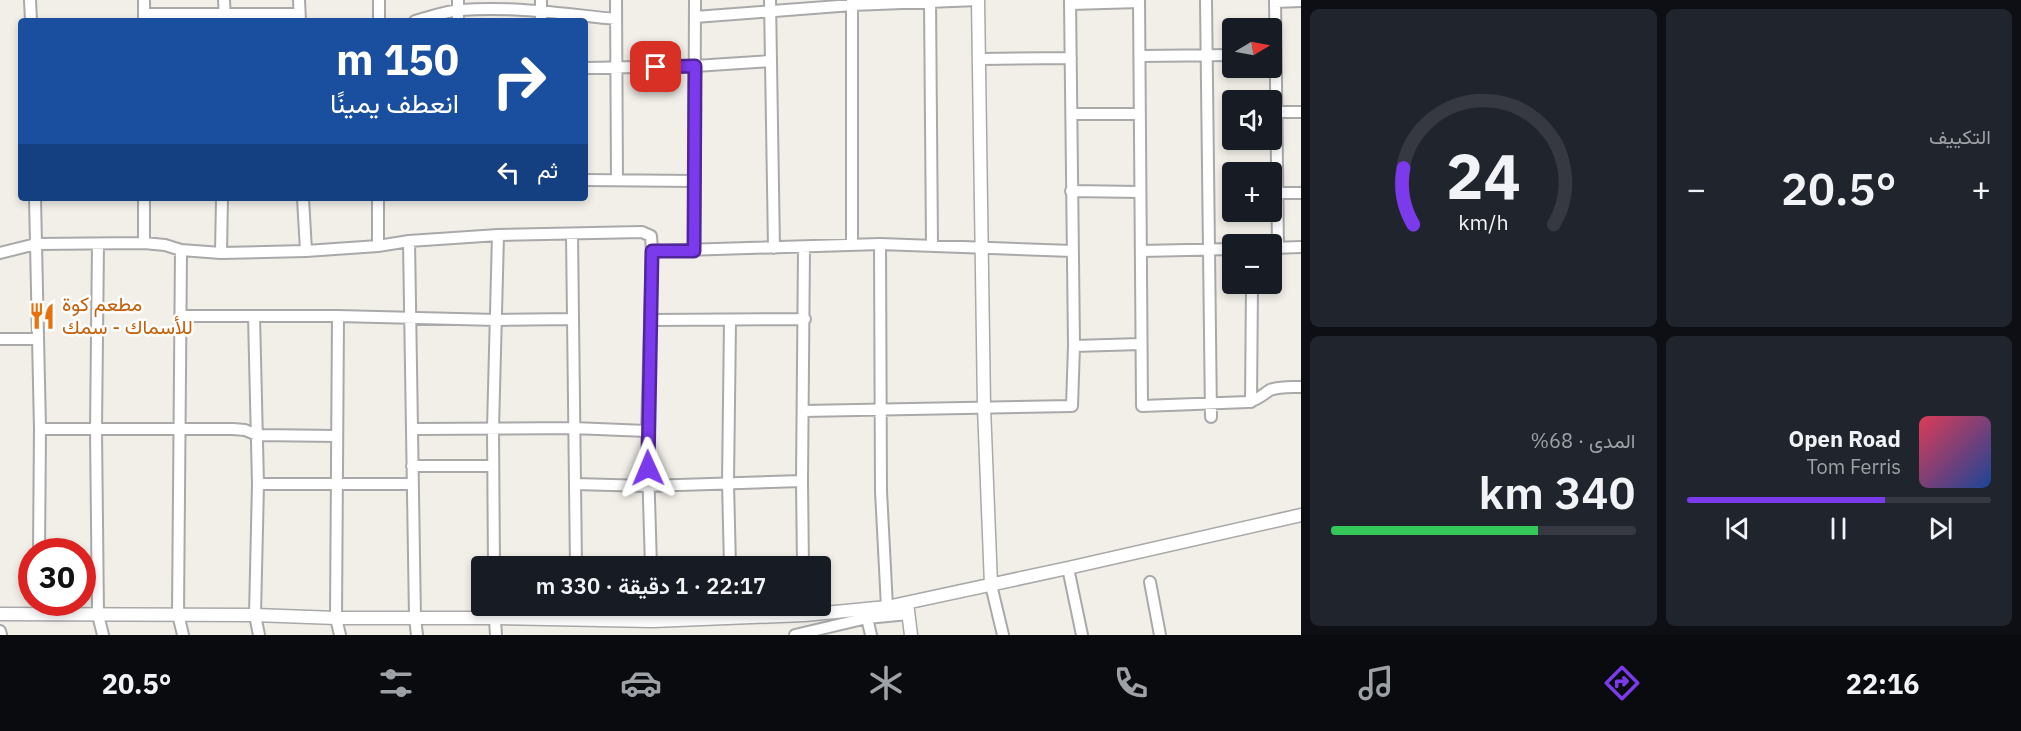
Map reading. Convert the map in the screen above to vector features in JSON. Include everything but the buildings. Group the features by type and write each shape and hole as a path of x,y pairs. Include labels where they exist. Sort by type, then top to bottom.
{"street":[{"path":"30,0 30,18"},
{"path":"144,0 144,17 225,18 299,18 299,0"},
{"path":"224,0 225,18"},
{"path":"379,0 379,18"},
{"path":"616,0 617,180"},
{"path":"694,251 695,0"},
{"path":"694,17 770,5 978,0 984,407 991,585 1003,635"},
{"path":"1206,0 1211,417"},
{"path":"930,1 932,244"},
{"path":"803,411 1072,406 1074,346 1070,2 1139,1 1142,406 1251,402 1277,388 1301,387"},
{"path":"1275,18 1275,1 1301,1"},
{"path":"852,3 852,245"},
{"path":"770,5 774,248"},
{"path":"427,18 458,10 541,11 615,19"},
{"path":"1140,56 1222,55"},
{"path":"980,60 1071,58"},
{"path":"588,68 770,62"},
{"path":"1282,112 1301,112"},
{"path":"1072,114 1140,114"},
{"path":"588,180 695,181"},
{"path":"1071,191 1140,192"},
{"path":"1282,193 1301,193"},
{"path":"35,201 40,429 39,538"},
{"path":"144,201 144,243"},
{"path":"221,253 222,201"},
{"path":"303,201 306,251"},
{"path":"378,201 378,246"},
{"path":"0,253 36,244 144,243 165,245 181,250 221,253 306,251 378,246 409,241 498,236 642,232 651,236 647,431 651,556"},
{"path":"572,234 576,556"},
{"path":"494,556 493,429 498,236"},
{"path":"409,241 412,484 417,635"},
{"path":"98,244 96,430 98,615 103,635"},
{"path":"880,244 881,491 887,607"},
{"path":"652,251 880,244 1072,250"},
{"path":"803,556 804,247"},
{"path":"1282,248 1301,247"},
{"path":"1141,251 1222,249"},
{"path":"181,250 178,614 183,635"},
{"path":"1251,402 1252,294"},
{"path":"181,316 573,319"},
{"path":"254,316 258,484 255,615 259,635"},
{"path":"338,316 336,618 340,635"},
{"path":"650,321 805,319"},
{"path":"730,321 728,483 730,556"},
{"path":"0,339 38,339"},
{"path":"1074,346 1141,345"},
{"path":"413,429 573,428 647,431"},
{"path":"40,429 232,429 245,430 257,435 337,436"},
{"path":"412,465 493,466"},
{"path":"575,484 648,486 802,481"},
{"path":"258,484 412,484"},
{"path":"796,635 991,585 1301,514"},
{"path":"1068,568 1082,635"},
{"path":"1150,582 1160,635"},
{"path":"831,610 907,608"},
{"path":"907,608 911,635"},
{"path":"0,614 18,612"},
{"path":"98,615 415,618 471,614"},
{"path":"494,616 496,635"},
{"path":"541,616 653,621 759,616"},
{"path":"653,616 653,621"},
{"path":"867,618 871,635"},
{"path":"0,631 1,635"}],"place":[{"name":"مطعم كوة للأسماك - سمك","path":"42,316"}],"route":[{"path":"648,468 652,251 694,251 695,66 656,67"}]}
